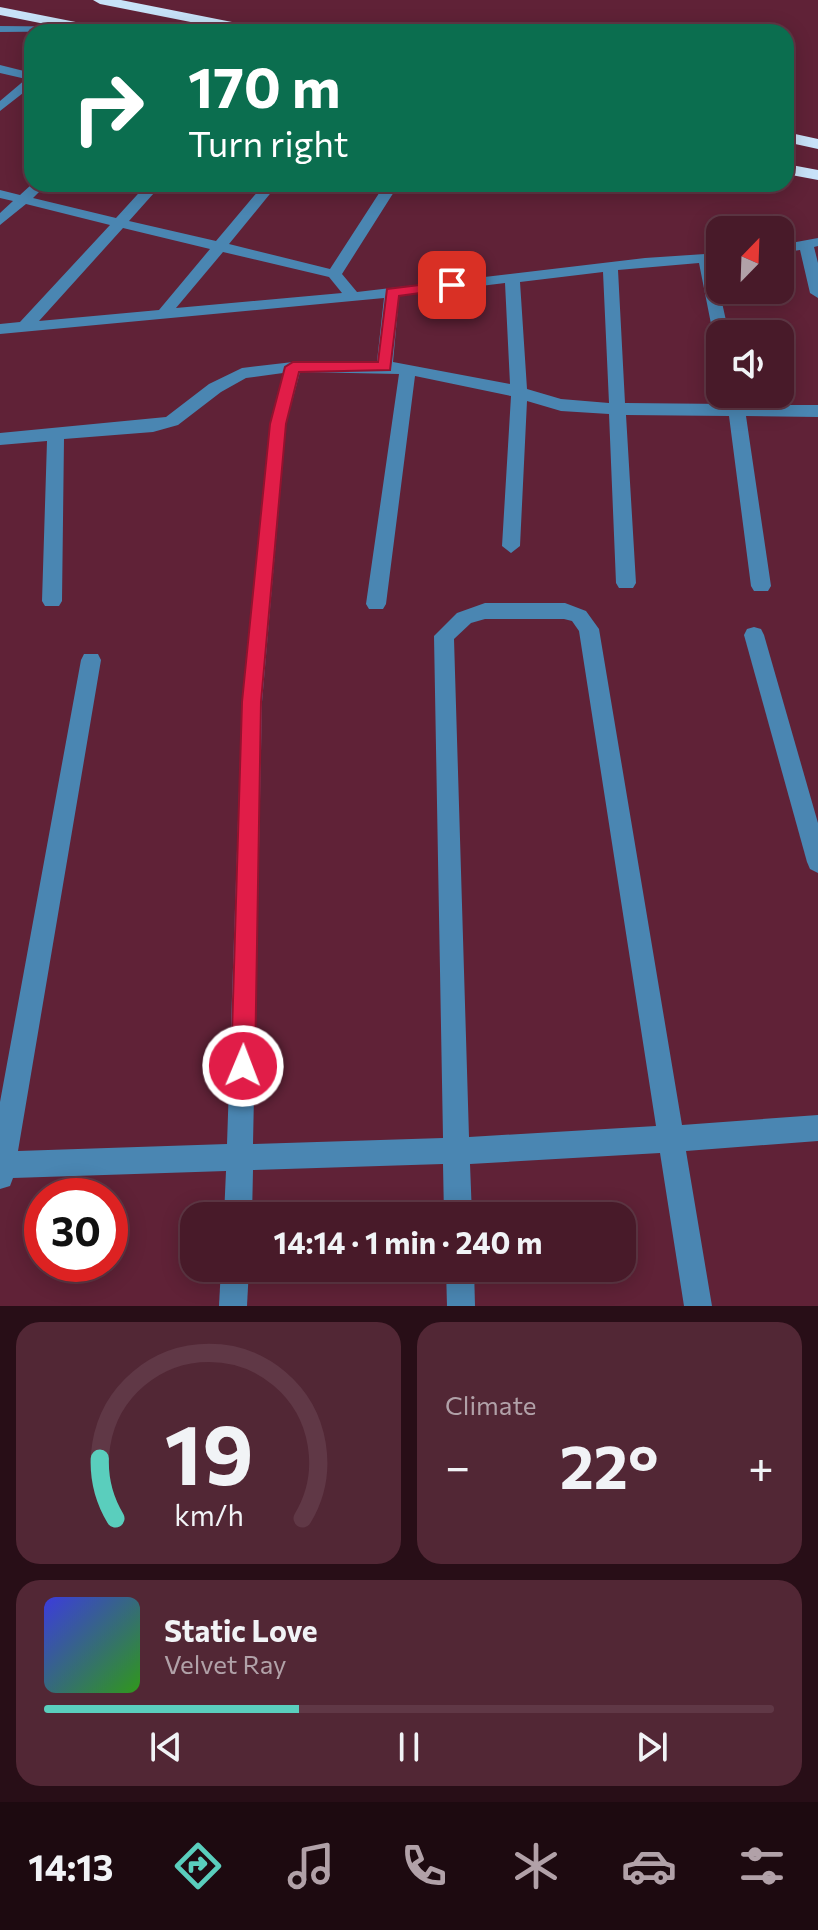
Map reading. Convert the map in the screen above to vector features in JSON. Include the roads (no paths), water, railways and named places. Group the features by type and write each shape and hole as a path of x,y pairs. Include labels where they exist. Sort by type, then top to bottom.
{"highway":[{"path":"100,0 222,24"},
{"path":"0,11 67,24"},
{"path":"794,139 818,144"},
{"path":"794,170 818,175"}],"street":[{"path":"0,29 24,29"},
{"path":"0,69 24,76"},
{"path":"0,107 24,86"},
{"path":"0,221 32,192"},
{"path":"24,327 147,192"},
{"path":"165,312 264,192"},
{"path":"334,274 387,192"},
{"path":"0,194 334,274 353,297"},
{"path":"812,243 818,293"},
{"path":"0,329 353,297 706,258"},
{"path":"610,266 626,583"},
{"path":"511,546 519,393 512,278"},
{"path":"385,366 392,292"},
{"path":"0,439 172,421 242,373 293,367 385,366 490,384 561,405 617,409 706,404"},
{"path":"239,1202 252,702 278,424 293,367"},
{"path":"376,604 407,372"},
{"path":"737,408 761,586"},
{"path":"791,408 818,411"},
{"path":"52,601 56,434"},
{"path":"458,1202 444,636 464,618 485,611 565,611 579,616 589,629 698,1306"},
{"path":"754,635 818,862"},
{"path":"91,660 1,1169 241,1157 456,1151 818,1128"},
{"path":"233,1306 234,1282"},
{"path":"460,1282 461,1306"}]}
